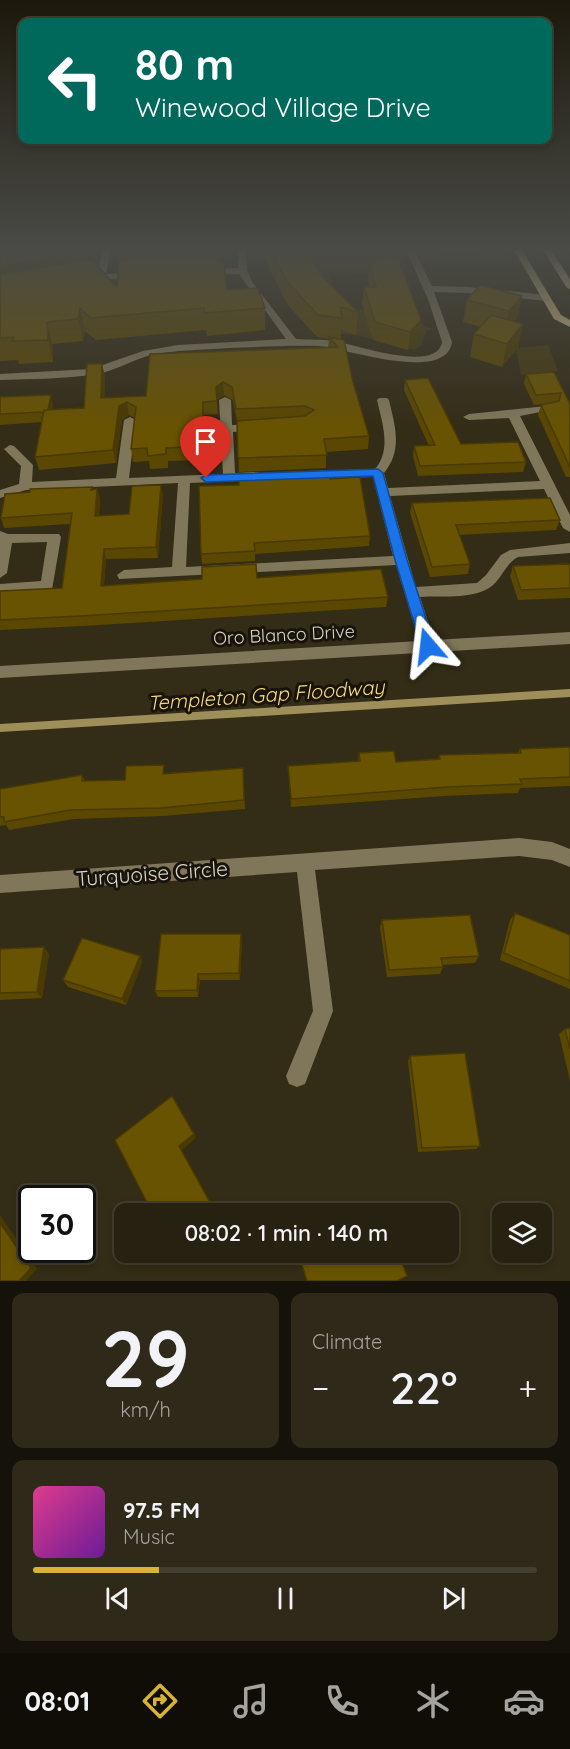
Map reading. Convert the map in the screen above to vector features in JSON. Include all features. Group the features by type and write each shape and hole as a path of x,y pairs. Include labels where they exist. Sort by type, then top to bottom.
{"main road":[{"path":"553,310 557,317 570,324"}],"street":[{"path":"271,310 294,342"},
{"path":"0,377 92,372 147,353 178,348 294,342 333,344 404,359 430,358 440,355 446,349 447,342 436,310"},
{"path":"225,400 229,477"},
{"path":"296,475 378,473 386,465 393,446 383,400"},
{"path":"469,417 513,414 552,407"},
{"path":"513,414 570,528"},
{"path":"122,482 130,420"},
{"path":"226,429 271,426"},
{"path":"10,449 27,465 25,486"},
{"path":"378,473 401,560 428,646"},
{"path":"0,494 25,486 274,476"},
{"path":"179,571 184,480"},
{"path":"383,492 549,485"},
{"path":"0,573 3,538 54,537 47,586 0,589"},
{"path":"412,592 480,588 491,579 506,558 515,553 570,548"},
{"path":"124,575 401,560"},
{"name":"Oro Blanco Drive","path":"0,672 570,638"},
{"name":"Turquoise Circle","path":"0,884 519,847 552,851 570,858"},
{"path":"297,1076 323,1011 305,863"}],"shaded area":[{"path":"292,310 409,310 425,327 434,329 427,331 421,345 415,350 355,335 311,331"},
{"path":"548,345 558,371 548,372 548,374 521,375 516,348"}],"building":[{"path":"0,310 80,310 78,319 47,322 48,340 12,341 14,337 0,338"},
{"path":"82,310 184,310 91,318"},
{"path":"204,310 244,310 205,313"},
{"path":"313,310 341,310 342,318 318,315"},
{"path":"371,310 417,310 421,320 410,332 375,322"},
{"path":"491,315 523,324 507,344 474,334"},
{"path":"329,337 344,340 353,382 369,436 324,439 327,455 238,458 237,421 305,416 314,410 305,406 236,409 232,387 223,382 216,387 217,401 203,402 203,446 166,448 166,454 148,456 147,448 131,449 136,407 127,402 119,406 113,450 35,457 44,410 84,408 87,364 102,364 101,398 146,396 150,354 338,347"},
{"path":"554,372 570,404 570,467 541,405 559,401 561,393 536,395 526,374"},
{"path":"428,378 461,444 518,442 526,462 420,466 414,446 435,445 405,380"},
{"path":"51,395 48,410 44,412 0,414 0,397"},
{"path":"328,471 330,479 360,477 370,536 254,543 255,551 201,554 199,486 239,485 239,474"},
{"path":"161,485 156,547 104,549 101,586 202,579 202,567 256,564 257,578 381,569 388,597 0,620 0,591 62,588 72,513 1,518 5,494 30,492 30,489 92,487 91,490 97,489 95,516 129,514 132,486"},
{"path":"550,498 560,520 456,525 470,564 432,567 412,503"},
{"path":"570,564 570,588 521,590 513,566"},
{"path":"570,747 570,777 520,779 522,784 447,787 291,799 288,766 360,761 359,753 394,751 396,762 440,759 439,755 521,753 520,749"},
{"path":"164,765 163,774 243,768 244,800 161,808 70,810 4,822 4,817 0,817 0,789 82,775 82,781 125,780 126,766"},
{"path":"515,913 570,935 570,981 504,953"},
{"path":"470,915 479,956 441,958 443,967 389,970 382,920"},
{"path":"161,934 241,934 239,973 198,974 197,990 155,991"},
{"path":"82,938 140,956 122,999 63,980"},
{"path":"44,947 37,992 0,993 0,949"},
{"path":"570,1028 570,1049 565,1029"},
{"path":"465,1053 480,1146 422,1148 410,1056"},
{"path":"172,1096 194,1134 179,1146 210,1203 147,1203 115,1140"},
{"path":"0,1223 18,1249 18,1263 28,1263 31,1268 19,1281 0,1281"},
{"path":"301,1263 402,1263 407,1276 397,1281 307,1281"}],"waterway":[{"name":"Templeton Gap Floodway","path":"0,728 570,693"}],"route":[{"path":"206,478 378,473 401,560 428,646"}]}
